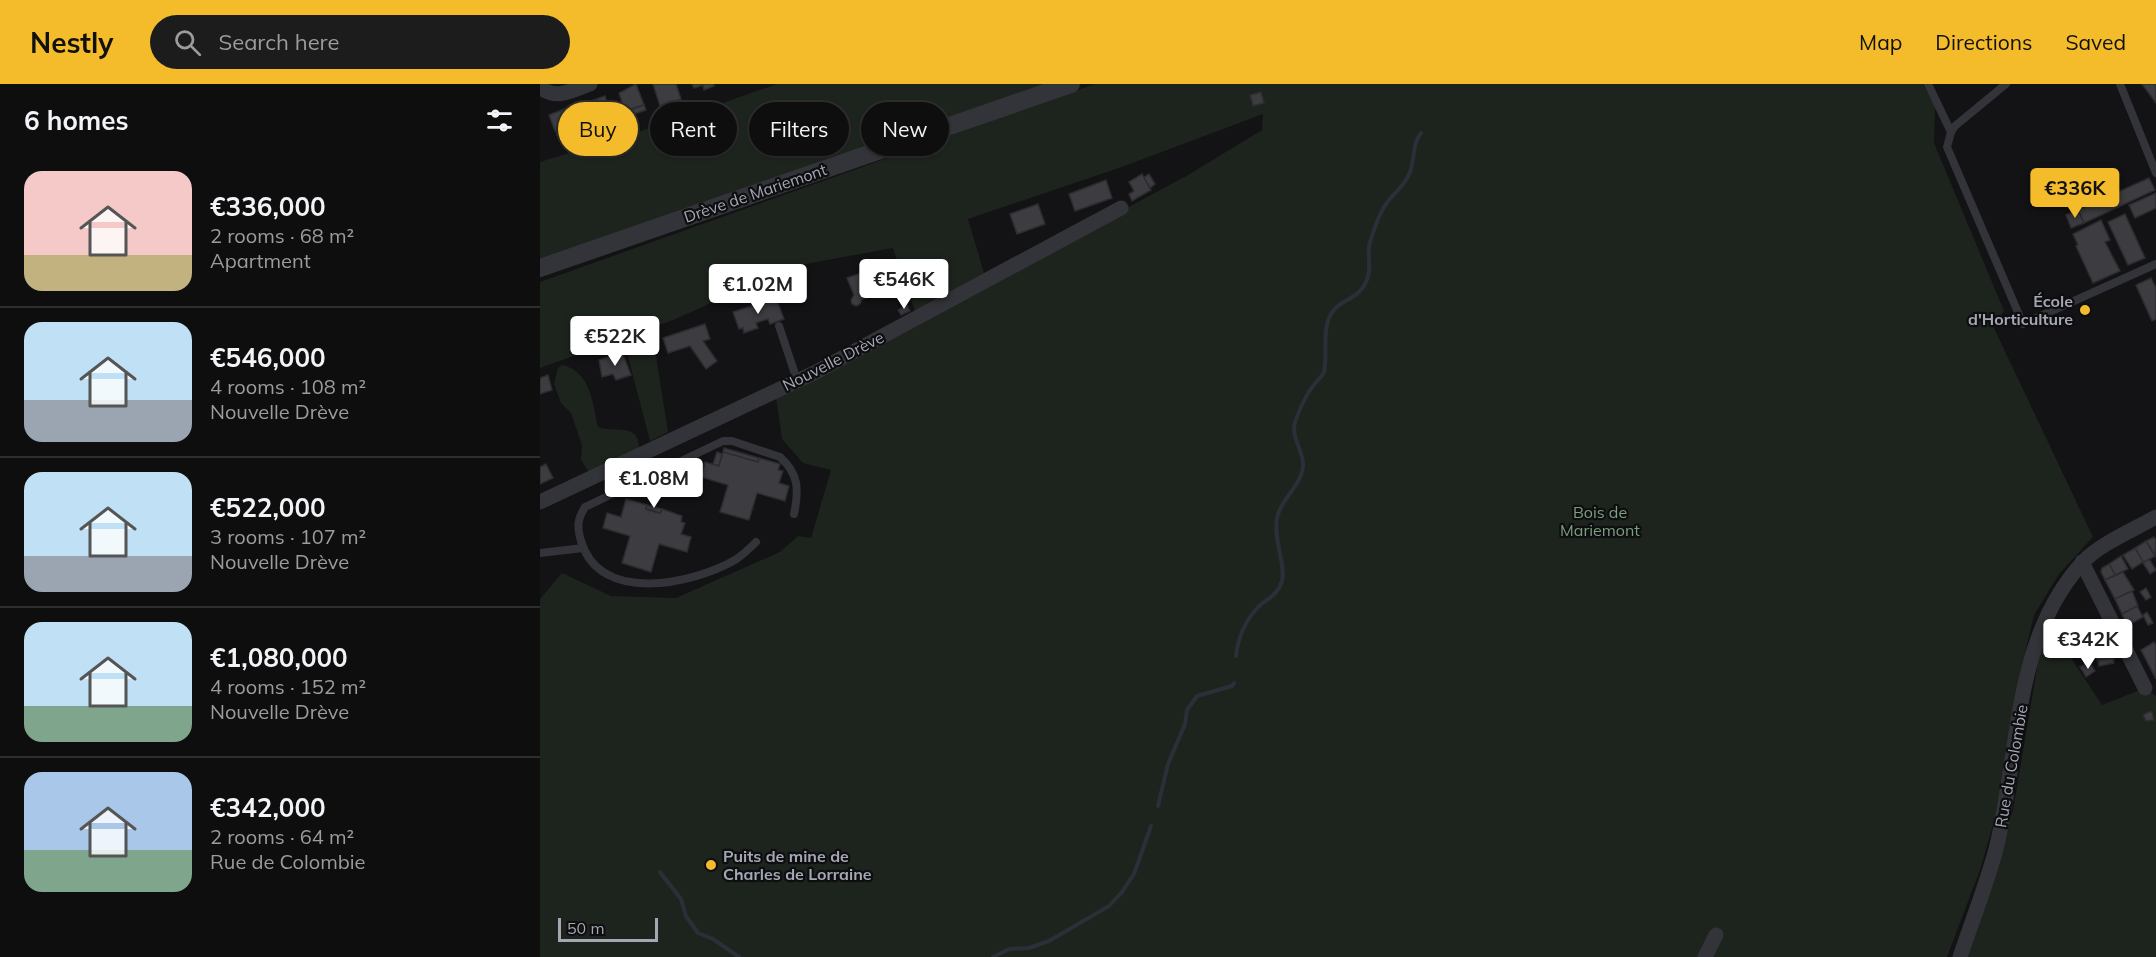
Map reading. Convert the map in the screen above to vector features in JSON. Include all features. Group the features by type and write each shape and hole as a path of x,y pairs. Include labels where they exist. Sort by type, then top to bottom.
{"street":[{"path":"540,87 548,93 559,95 590,84"},
{"name":"Drève de Mariemont","path":"540,268 1071,84"},
{"name":"Nouvelle Drève","path":"540,502 797,380 1121,208"},
{"name":"Rue du Colombie","path":"1960,957 1996,849 2027,672 2045,619 2061,590 2082,562 2091,554 2156,517"},
{"path":"2082,562 2145,688"},
{"path":"1705,957 1716,934"}],"lane":[{"path":"1929,84 1951,132"},
{"path":"2006,84 1961,120 1951,132 1947,147 2023,324 2156,264"},
{"path":"2120,84 2156,173"},
{"path":"779,326 797,380"},
{"path":"756,542 738,558 718,569 678,581 649,584 624,582 611,577 591,560 583,548 577,526 579,516 585,507 723,441 732,441 780,457 786,462 791,468 799,492 794,514"},
{"path":"540,553 583,548"}],"green space":[{"path":"777,84 1071,84 949,126 949,102 861,102 861,156 863,156 540,268 540,162 559,156 638,156 638,132 650,128 650,156 737,156 737,102 726,102"},
{"name":"Bois de Mariemont","path":"1095,84 1923,84 1935,107 1934,143 2004,311 1993,326 2093,537 2059,574 2034,615 2018,683 1999,804 1980,870 1947,957 540,957 540,599 562,573 611,596 676,598 780,552 798,536 811,538 831,470 803,463 782,439 776,397 1188,175 1262,130 1263,114 1119,168 968,219 984,273 915,311 893,248 794,266 673,320 540,368 540,282 893,156 949,156 949,136"},
{"path":"646,336 656,356 668,432 650,441 626,349 629,341"},
{"path":"562,365 572,369 585,381 592,398 598,427 630,432 638,440 639,448 589,472 581,460 582,445 571,413 561,403 554,384 558,368"},
{"path":"2048,623 2102,705 2145,688 2156,696 2156,957 1962,957 1979,914 2013,810 2039,657"}],"building":[{"path":"636,84 644,105 638,107 638,102 622,102 619,93"},
{"path":"653,84 676,84 681,99 659,102"},
{"path":"692,84 714,84 714,86 704,90 703,85 694,88"},
{"path":"2142,84 2156,84 2156,103"},
{"path":"1261,92 1264,103 1253,106 1250,95"},
{"path":"605,96 607,102 588,102"},
{"path":"644,105 646,110 638,113 638,107"},
{"path":"558,112 558,130 555,131 549,115"},
{"path":"1142,174 1151,190 1132,201 1129,194 1134,191 1129,182"},
{"path":"1149,174 1155,184 1150,188 1144,177"},
{"path":"2149,178 2155,190 2084,223 2078,210"},
{"path":"1106,180 1112,198 1075,211 1069,194"},
{"path":"2156,193 2156,208 2135,218 2129,205"},
{"path":"1038,204 1045,224 1017,234 1010,214"},
{"path":"2078,210 2084,223 2071,228 2066,215"},
{"path":"2125,214 2145,258 2128,265 2108,222"},
{"path":"2101,220 2110,240 2105,242 2120,271 2093,283 2073,234"},
{"path":"881,266 883,272 866,279 864,272"},
{"path":"864,272 866,279 883,272 890,290 862,299 856,306 852,304 851,300 854,295 847,278"},
{"path":"2151,278 2156,288 2156,319 2152,321 2136,285"},
{"path":"776,298 784,319 770,324 768,319 756,323 758,328 744,333 743,328 739,329 733,312"},
{"path":"907,305 910,311 901,315 898,310"},
{"path":"705,324 710,339 703,341 717,361 706,369 690,346 668,353 663,338"},
{"path":"622,352 631,375 616,380 613,374 602,377 599,360"},
{"path":"548,375 552,390 540,394 540,378"},
{"path":"724,448 759,458 758,462 723,452"},
{"path":"717,452 722,454 719,466 713,464"},
{"path":"723,452 758,462 759,458 780,464 778,470 783,471 779,483 789,486 785,501 757,493 749,520 720,512 728,485 701,477 705,462 719,466"},
{"path":"546,464 553,478 540,484 540,467"},
{"path":"626,499 647,505 646,509 660,513 662,509 682,516 681,522 685,523 681,534 691,537 687,552 659,544 651,572 622,563 630,536 603,528 607,513 621,517"},
{"path":"647,505 662,509 660,513 646,509"},
{"path":"2154,537 2156,540 2155,556 2146,541"},
{"path":"2146,541 2155,556 2143,563 2135,548"},
{"path":"2135,548 2143,562 2132,569 2123,555"},
{"path":"2121,556 2128,569 2115,575 2109,564"},
{"path":"2149,559 2156,570 2150,574 2143,563"},
{"path":"2109,564 2115,575 2105,580 2101,572 2102,568"},
{"path":"2123,572 2134,590 2115,599 2105,580"},
{"path":"2146,588 2151,597 2146,600 2140,592"},
{"path":"2132,591 2138,606 2122,614 2115,599"},
{"path":"2137,606 2143,617 2127,626 2122,614"},
{"path":"2147,612 2153,623 2148,625 2143,615"},
{"path":"2104,625 2108,634 2095,639 2091,631"},
{"path":"2111,632 2113,649 2096,651 2095,639"},
{"path":"2154,642 2156,645 2156,679 2141,650"},
{"path":"2113,649 2114,659 2097,660 2096,651"},
{"path":"2113,658 2114,663 2099,666 2098,660"},
{"path":"2091,664 2095,671 2086,677 2080,667"},
{"path":"2152,712 2154,720 2146,721 2143,715"}],"waterway":[{"path":"1236,656 1240,636 1249,618 1275,593 1282,581 1277,518 1282,505 1302,473 1303,461 1294,427 1308,394 1324,372 1329,318 1336,307 1362,289 1366,282 1369,272 1369,247 1377,223 1386,204 1408,177 1416,142 1421,133"},
{"path":"1158,806 1168,764 1185,724 1187,710 1197,696 1232,686 1234,683"},
{"path":"993,957 1009,949 1029,948 1049,941 1109,906 1134,874 1151,826"},
{"path":"660,872 681,899 686,916 698,933 713,939 739,957"}],"place":[{"name":"École d'Horticulture","path":"2085,310"},
{"name":"Puits de mine de Charles de Lorraine","path":"711,865"}]}
